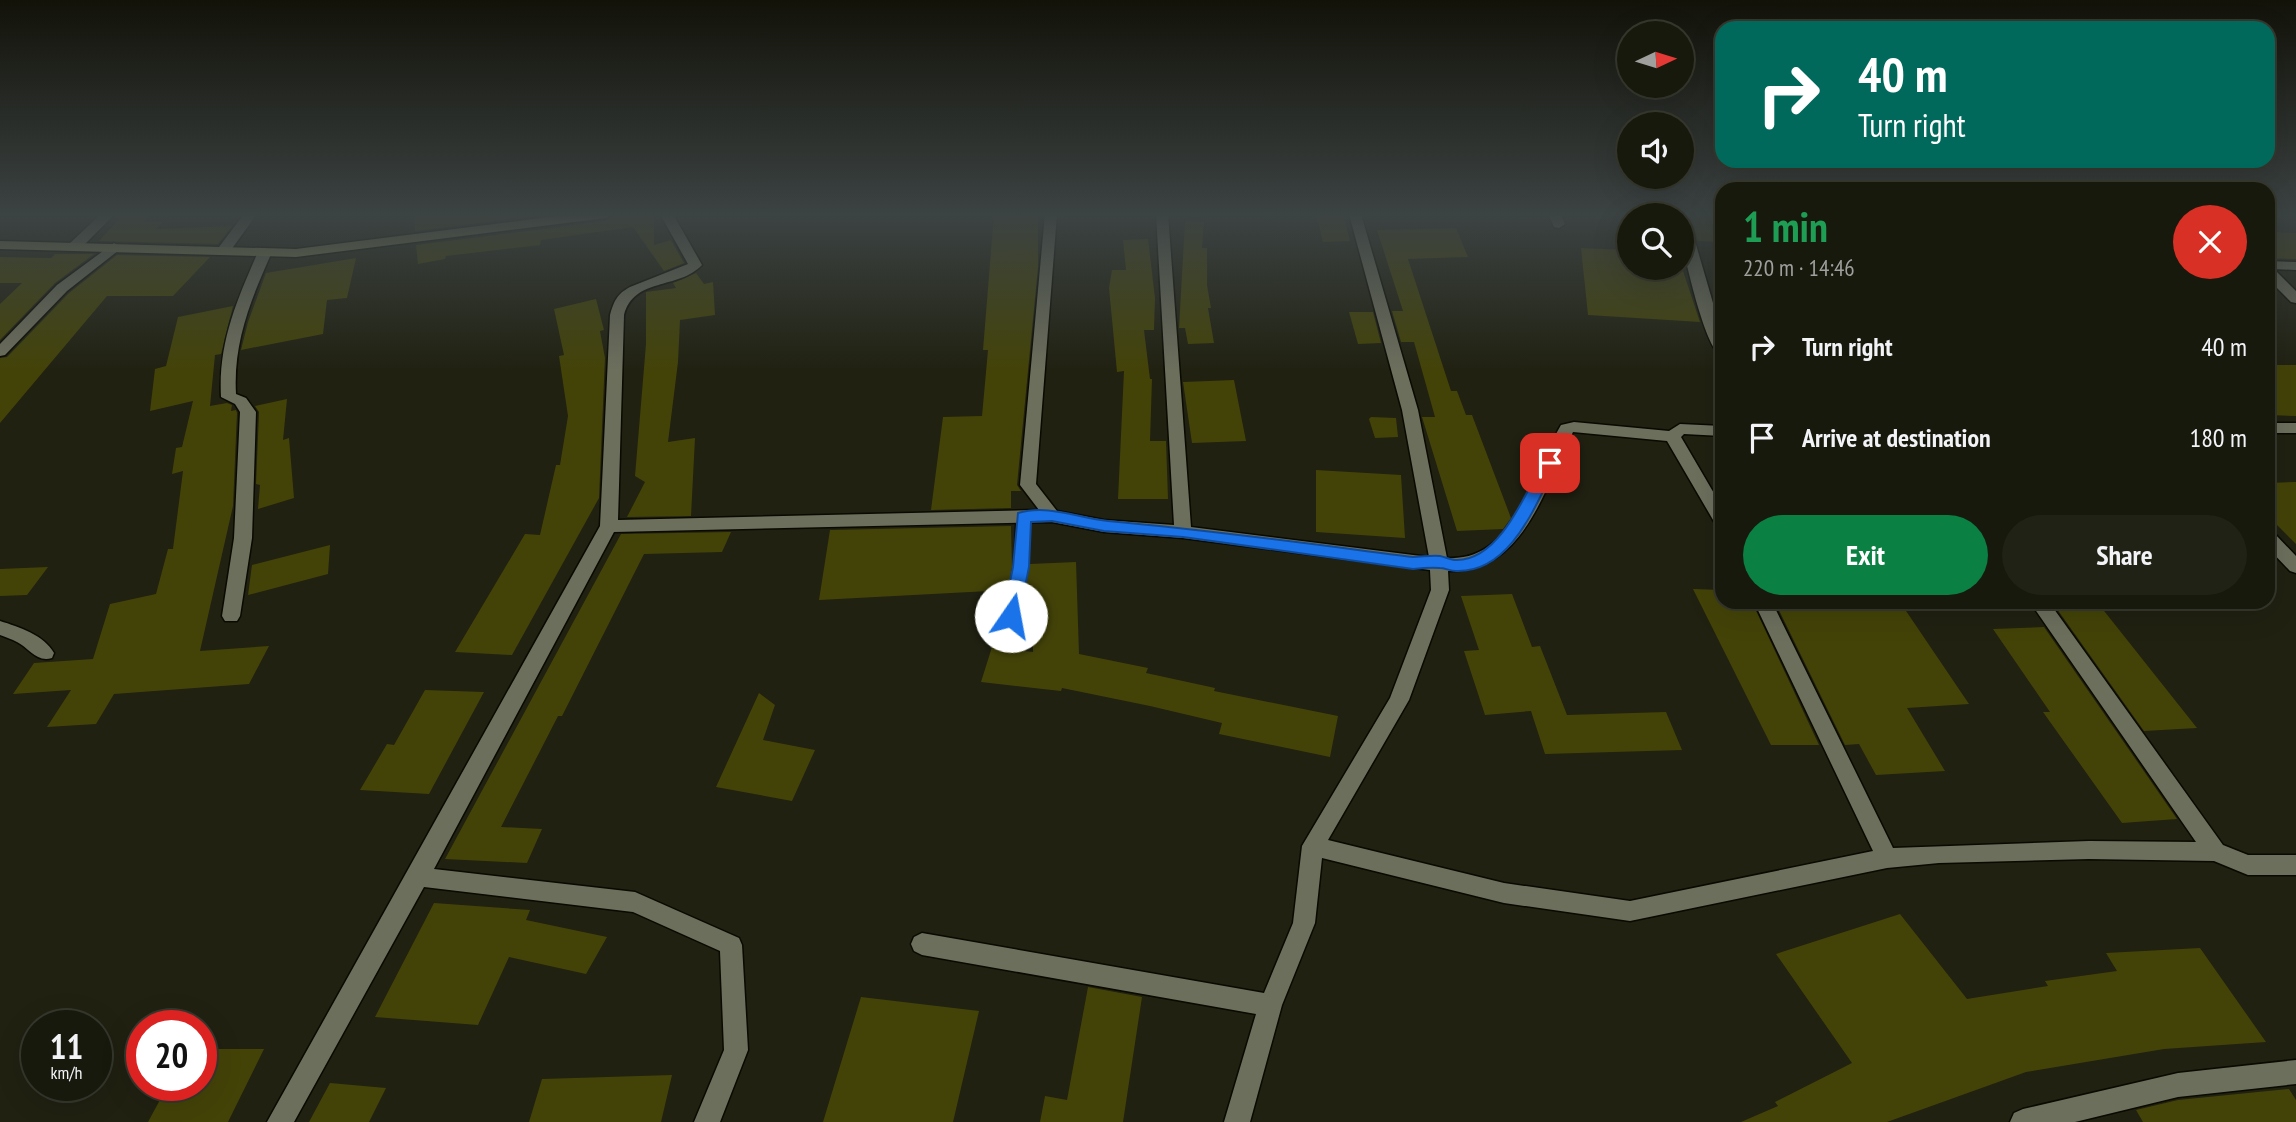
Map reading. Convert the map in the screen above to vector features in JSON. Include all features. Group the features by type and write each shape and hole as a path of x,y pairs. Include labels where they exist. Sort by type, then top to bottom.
{"street":[{"path":"0,352 62,288 89,266"},
{"path":"231,616 243,538 248,412 241,401 229,397 225,370 233,323 259,266"},
{"path":"280,1122 418,877 609,526 617,315 622,297 637,288 683,275 693,266"},
{"path":"1047,266 1028,485 1052,516"},
{"path":"1165,266 1183,532"},
{"path":"1237,1122 1270,1005 1304,923 1313,846 1399,700 1440,590 1439,562 1410,410 1370,266"},
{"path":"1695,266 1715,334"},
{"path":"2275,278 2296,299"},
{"path":"609,526 1052,516 1104,526 1183,532 1413,563 1439,562 1455,566 1472,563 1491,553 1511,534 1567,429 1574,427 1672,436"},
{"path":"2275,428 2296,428"},
{"path":"1672,436 1679,429 1715,431"},
{"path":"1672,436 1715,509"},
{"path":"2275,544 2296,567"},
{"path":"1766,609 1888,858"},
{"path":"2044,609 2215,852"},
{"path":"0,628 24,637 45,653"},
{"path":"1313,846 1504,892 1630,911 1888,858 2089,850 2215,852 2248,864 2296,865"},
{"path":"418,877 635,902 731,946 736,1050 707,1122"},
{"path":"922,944 1270,1005"},
{"path":"2023,1122 2178,1085 2296,1072"}],"lane":[{"path":"1006,640 1021,567 1023,516"}],"building":[{"path":"0,266 77,266 55,283 0,340 0,304 22,283 0,283"},
{"path":"103,266 201,266 173,296 107,296 0,423 0,358 7,357 69,293"},
{"path":"306,266 354,266 347,298 327,300 323,334 241,350 266,273"},
{"path":"661,266 676,266 664,271"},
{"path":"990,266 1038,266 1017,485 1021,491 1011,491 1011,508 931,510 943,417 982,416 988,350 983,350"},
{"path":"1126,266 1151,266 1155,298 1154,330 1144,330 1152,379 1150,441 1166,441 1168,499 1118,499 1124,371 1117,372 1109,288 1112,270 1126,270"},
{"path":"1182,266 1207,266 1211,308 1208,308 1214,343 1188,344 1185,328 1179,328"},
{"path":"1389,266 1410,266 1451,391 1457,391 1466,415 1472,415 1511,518 1503,529 1457,531 1422,417 1435,417 1414,342 1401,342 1392,311 1403,311"},
{"path":"1583,266 1617,266 1617,280 1686,280 1700,322 1588,315"},
{"path":"696,273 704,284 713,282 715,315 680,320 678,362 668,442 695,438 691,516 627,517 645,482 635,476 646,344 646,292 676,288 673,283"},
{"path":"596,299 604,330 600,331 605,358 599,498 512,655 455,652 525,534 540,535 556,465 560,465 568,416 559,356 564,355 554,309"},
{"path":"233,306 221,354 215,355 210,406 227,403 232,405 231,411 236,410 237,413 233,506 200,651 269,646 249,684 114,694 96,724 47,727 71,690 13,694 34,663 93,659 110,604 156,594 168,549 173,549 183,471 172,474 176,448 182,447 193,401 150,411 155,369 166,366 178,317"},
{"path":"1349,312 1373,312 1381,343 1358,344"},
{"path":"2275,365 2296,365 2296,416 2275,415"},
{"path":"1234,380 1246,441 1192,443 1183,382"},
{"path":"287,399 283,440 289,438 294,498 258,509 260,485 256,484 259,412 255,406"},
{"path":"1396,418 1398,437 1375,438 1369,419"},
{"path":"1316,470 1401,475 1405,538 1316,532"},
{"path":"2296,482 2296,544 2275,523 2275,483"},
{"path":"1011,526 1012,567 1008,590 819,600 830,530"},
{"path":"731,532 722,552 644,554 562,716 558,716 501,827 542,829 527,863 445,859 621,534"},
{"path":"330,545 328,574 248,595 252,565"},
{"path":"1076,562 1079,654 1148,668 1146,673 1215,688 1214,691 1338,716 1330,757 1219,734 1222,723 1150,706 1062,688 1061,691 981,682 992,647 1033,652 1032,588 1025,589 1030,564"},
{"path":"48,567 27,595 0,596 0,569"},
{"path":"1693,589 1715,590 1715,609 1755,609 1819,745 1771,745"},
{"path":"1512,594 1532,647 1540,646 1567,715 1666,712 1682,750 1545,754 1531,711 1485,715 1464,651 1479,650 1461,596"},
{"path":"1778,609 1905,609 1969,704 1907,708 1945,771 1876,775 1859,744 1845,745"},
{"path":"2057,609 2103,609 2197,728 2144,731"},
{"path":"2044,627 2177,819 2122,823 2043,712 2050,712 1993,629"},
{"path":"425,690 484,692 429,794 360,790 387,744 394,745"},
{"path":"759,693 775,705 763,740 815,750 792,801 716,787"},
{"path":"434,903 530,910 526,920 607,937 586,974 509,957 478,1025 375,1017"},
{"path":"1900,914 1967,999 2048,986 2045,981 2117,971 2106,953 2200,948 2266,1042 2164,1049 2026,1072 1887,1122 1741,1122 1778,1106 1775,1102 1852,1063 1776,954"},
{"path":"1088,987 1142,997 1123,1122 1040,1122 1045,1096 1067,1100"},
{"path":"861,997 979,1011 953,1122 823,1122"},
{"path":"217,1049 264,1049 228,1122 148,1122 159,1101 217,1101"},
{"path":"672,1075 661,1122 529,1122 542,1079"},
{"path":"330,1083 386,1088 369,1122 309,1122"},
{"path":"2289,1089 2296,1100 2296,1122 2143,1122 2136,1110 2178,1100"}],"route":[{"path":"1011,616 1021,567 1023,516 1052,516 1104,526 1183,532 1413,563 1439,562 1455,566 1472,563 1491,553 1511,534 1529,506 1550,463"}]}
